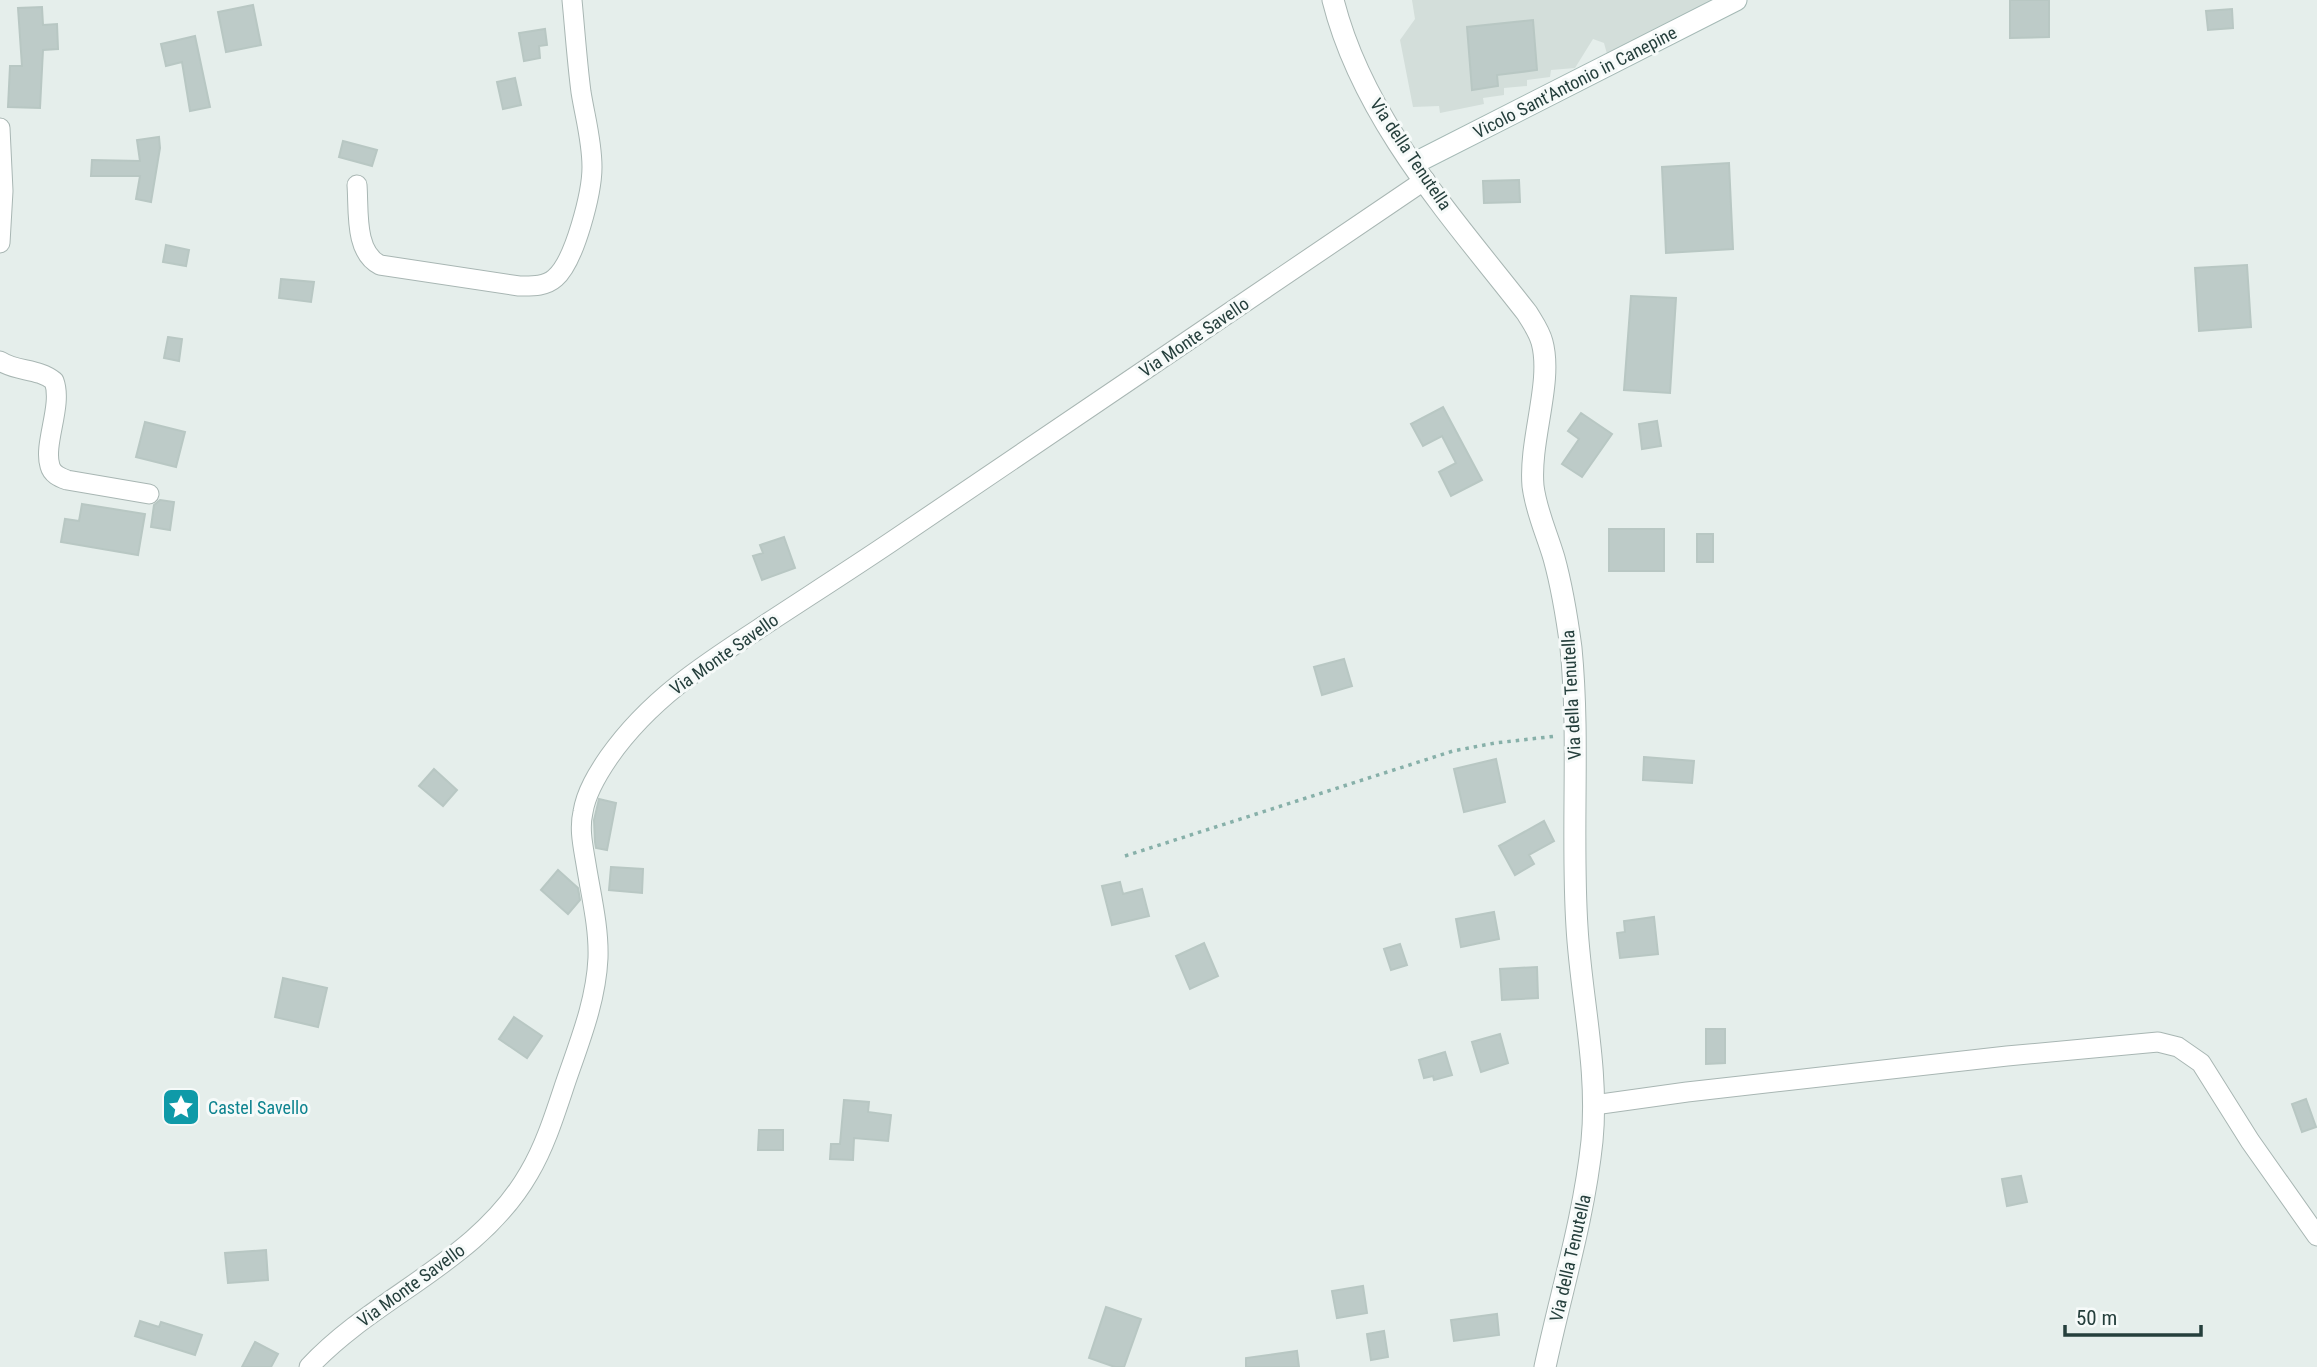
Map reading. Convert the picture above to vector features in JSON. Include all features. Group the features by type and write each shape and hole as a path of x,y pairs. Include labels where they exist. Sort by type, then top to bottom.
{"street":[{"path":"357,185 363,244 369,258 380,265 519,286 541,285 556,278 576,239 592,173 572,0"},
{"name":"Via della Tenutella","path":"1333,0 1346,42 1378,108 1419,172 1527,313 1541,340 1544,372 1534,441 1533,479 1535,499 1553,557 1566,616 1573,680 1576,916 1594,1105 1586,1184 1545,1367"},
{"name":"Vicolo Sant'Antonio in Canepine","path":"1419,172 1736,0"},
{"path":"0,128 3,176 0,243"},
{"name":"Via Monte Savello","path":"309,1367 352,1327 433,1272 472,1241 512,1199 532,1168 582,1035 597,972 598,937 581,837 583,811 591,787 605,763 643,715 701,666 888,544 1419,172"},
{"path":"0,361 13,367 42,373 54,381 57,395 49,462 57,475 67,480 149,494"},
{"path":"1594,1105 2007,1056 2158,1042 2178,1047 2201,1063 2250,1141 2317,1236"}],"path":[{"path":"1125,856 1453,751 1495,743 1575,734"}],"shaded area":[{"path":"1412,0 1715,0 1607,54 1604,43 1593,39 1575,68 1551,70 1550,77 1527,80 1527,86 1504,88 1504,95 1483,98 1484,104 1440,113 1439,106 1413,107 1400,40 1415,19"}],"building":[{"path":"2010,0 2049,0 2049,37 2010,38"},
{"path":"253,5 261,45 226,52 218,12"},
{"path":"42,7 43,25 57,24 58,49 43,50 40,108 8,107 10,66 22,66 18,8"},
{"path":"2232,9 2233,28 2208,30 2206,11"},
{"path":"1533,20 1537,70 1497,75 1498,86 1472,90 1467,27"},
{"path":"545,29 547,45 539,46 540,58 524,61 519,33"},
{"path":"195,36 210,107 190,111 182,62 166,66 161,44"},
{"path":"515,78 521,105 503,109 497,82"},
{"path":"159,137 160,148 151,202 136,199 140,176 91,176 92,160 140,161 137,140"},
{"path":"343,141 377,150 372,166 339,157"},
{"path":"1729,163 1733,249 1666,253 1662,167"},
{"path":"1519,180 1520,202 1484,203 1483,181"},
{"path":"166,245 189,250 186,266 163,262"},
{"path":"2247,265 2251,327 2199,331 2195,268"},
{"path":"281,279 314,282 311,302 279,298"},
{"path":"1631,296 1676,298 1670,393 1624,390"},
{"path":"168,337 182,339 179,361 164,358"},
{"path":"1443,407 1482,480 1451,496 1439,472 1456,463 1442,436 1423,446 1411,424"},
{"path":"1581,413 1612,434 1582,477 1562,464 1579,439 1568,431"},
{"path":"1657,421 1661,446 1642,449 1639,424"},
{"path":"145,422 185,432 176,467 136,457"},
{"path":"160,500 174,502 170,530 151,527 154,505"},
{"path":"82,504 145,514 138,555 61,542 65,519 79,521"},
{"path":"1609,529 1664,529 1664,571 1609,571"},
{"path":"1697,534 1713,534 1713,562 1697,562"},
{"path":"784,537 795,568 762,580 753,556 763,553 760,545"},
{"path":"1344,659 1352,686 1322,695 1314,667"},
{"path":"1644,757 1694,761 1692,783 1643,780"},
{"path":"1496,759 1505,802 1464,812 1454,769"},
{"path":"434,769 457,790 443,806 419,786"},
{"path":"599,799 616,803 607,850 596,848 595,842 594,820"},
{"path":"1544,821 1554,841 1529,855 1534,864 1515,875 1499,846"},
{"path":"611,867 643,869 642,893 609,890"},
{"path":"558,870 578,888 580,900 568,914 541,890"},
{"path":"1120,882 1123,894 1142,889 1149,916 1112,925 1102,886"},
{"path":"1494,912 1499,939 1461,947 1456,919"},
{"path":"1654,917 1658,954 1620,958 1617,933 1625,932 1624,921"},
{"path":"1204,943 1218,976 1190,989 1176,956"},
{"path":"1400,944 1407,965 1391,970 1384,949"},
{"path":"1537,967 1538,998 1502,1000 1500,969"},
{"path":"283,978 327,988 318,1027 275,1017"},
{"path":"514,1017 542,1036 527,1058 499,1039"},
{"path":"1706,1029 1725,1029 1725,1063 1706,1064"},
{"path":"1500,1034 1508,1063 1481,1072 1472,1042"},
{"path":"1445,1052 1452,1075 1434,1080 1433,1076 1424,1078 1419,1060"},
{"path":"2306,1099 2316,1127 2302,1132 2292,1104"},
{"path":"844,1100 869,1102 868,1112 891,1115 888,1141 854,1138 853,1160 830,1159 831,1144 840,1144"},
{"path":"759,1130 783,1130 783,1150 758,1150"},
{"path":"2021,1176 2027,1202 2007,1206 2002,1179"},
{"path":"266,1250 268,1280 228,1283 225,1253"},
{"path":"1363,1286 1367,1313 1337,1318 1332,1291"},
{"path":"1106,1307 1141,1319 1124,1367 1115,1367 1089,1358"},
{"path":"1497,1314 1499,1335 1454,1341 1451,1320"},
{"path":"140,1321 159,1327 161,1322 202,1335 195,1355 135,1336"},
{"path":"1384,1331 1388,1357 1371,1360 1367,1334"},
{"path":"255,1342 278,1354 271,1367 242,1367"},
{"path":"1297,1351 1299,1367 1246,1367 1246,1358"}],"place":[{"name":"Castel Savello","path":"181,1107"}]}
